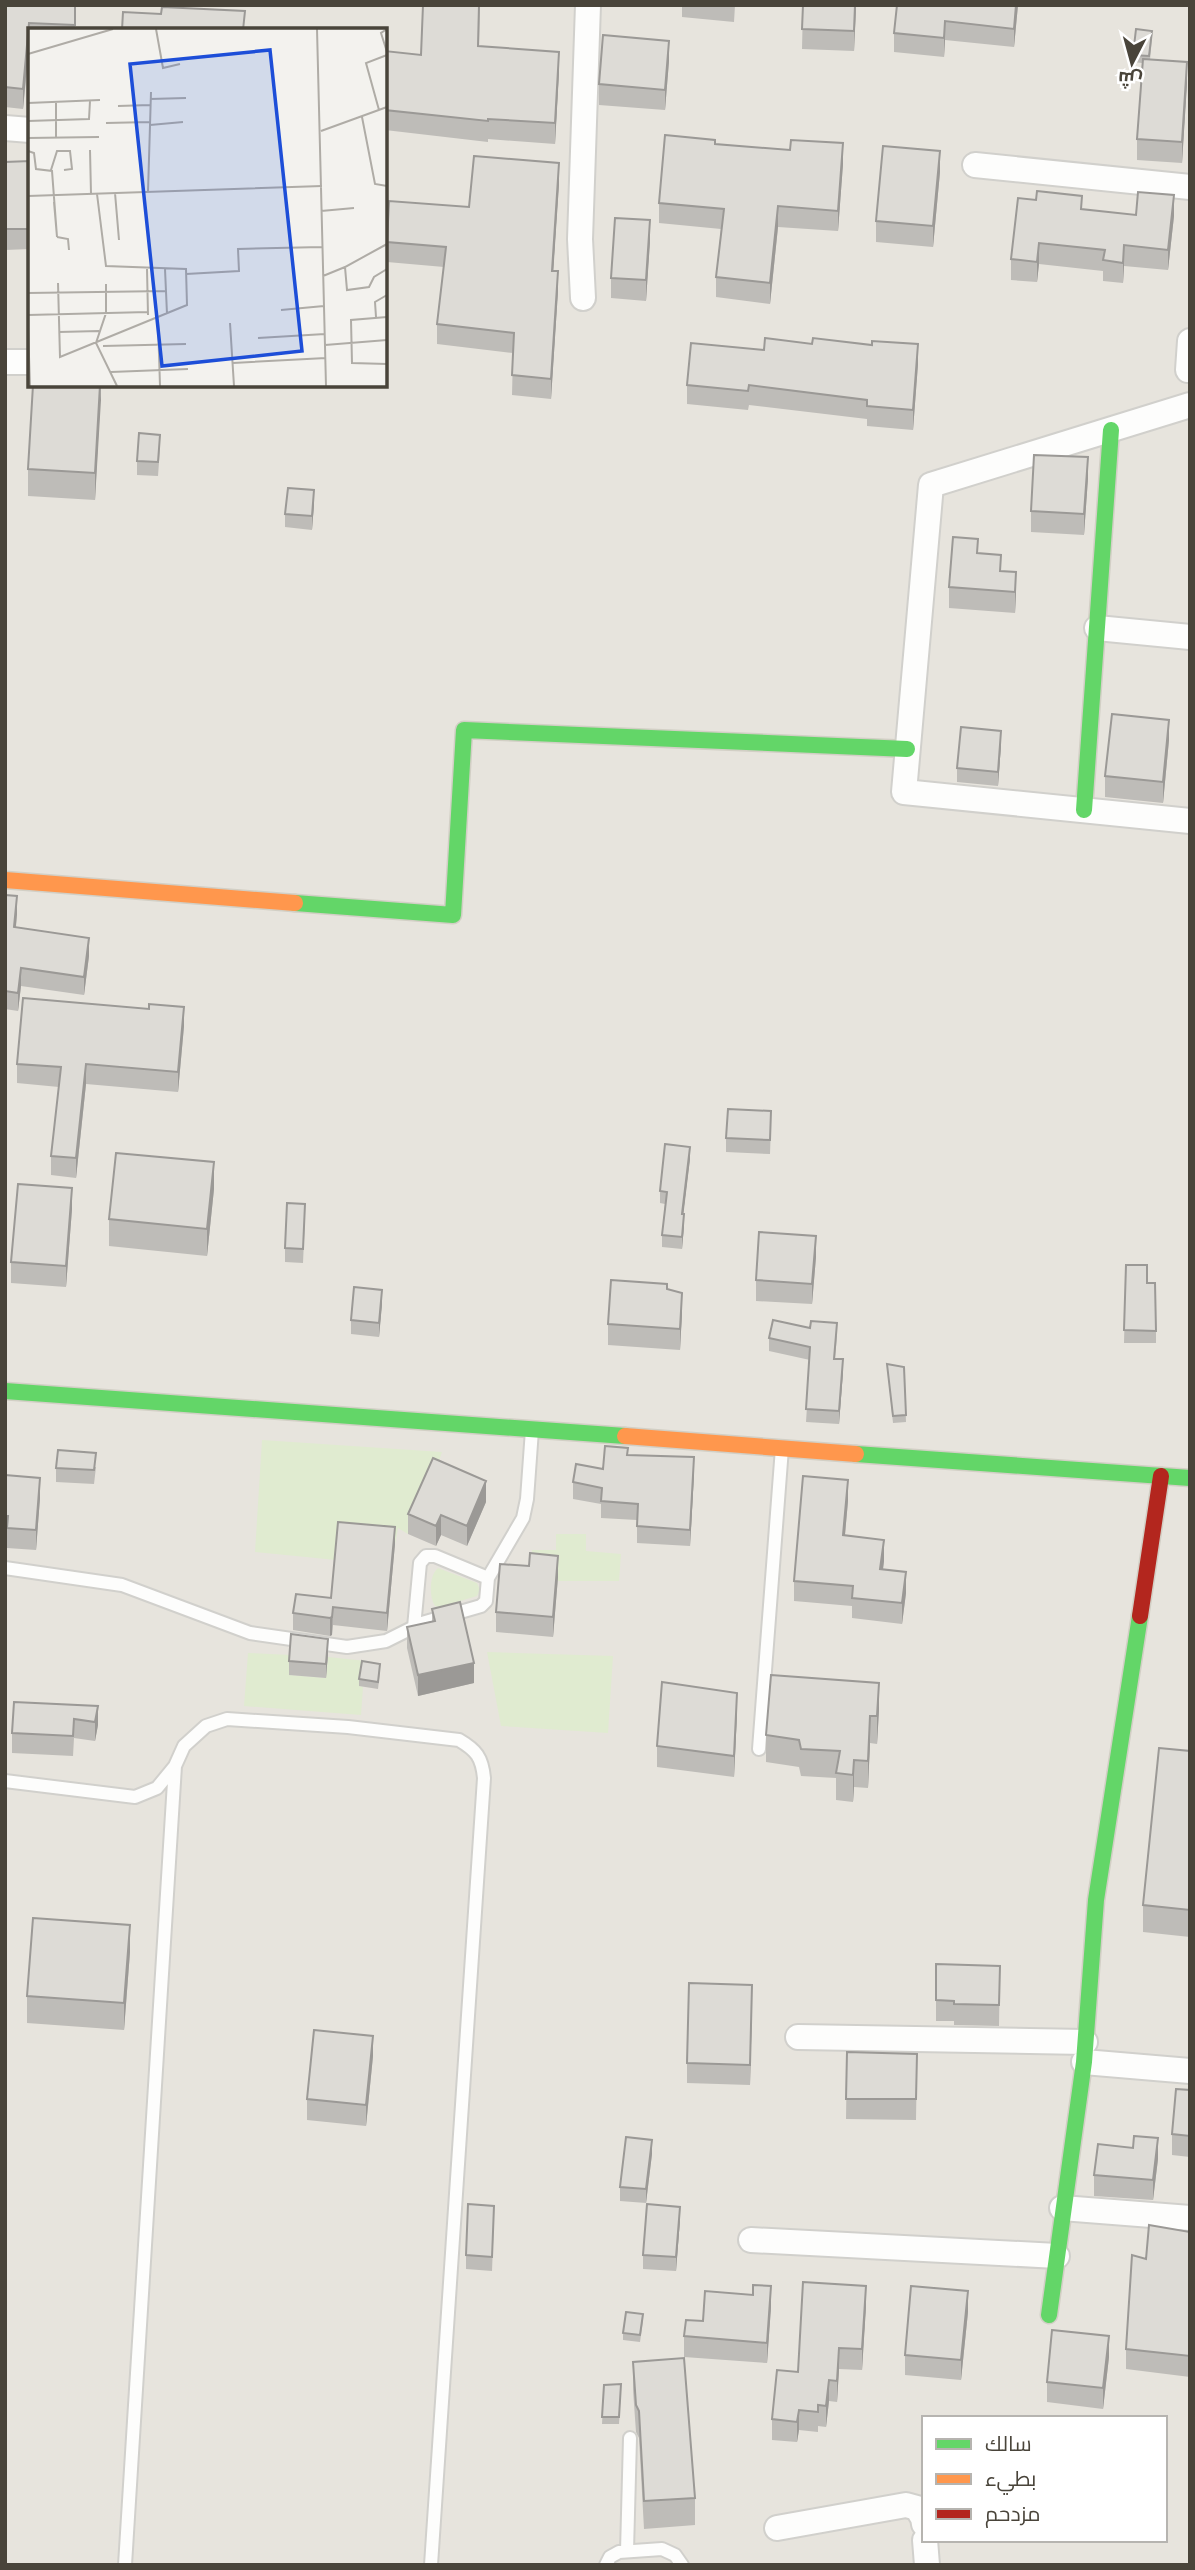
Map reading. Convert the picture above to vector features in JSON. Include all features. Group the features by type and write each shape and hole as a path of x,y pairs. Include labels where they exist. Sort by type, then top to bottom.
{"street":[{"path":"583,298 580,239 588,5"},
{"path":"5,128 28,130"},
{"path":"975,165 1190,187"},
{"path":"1188,370 1190,341"},
{"path":"5,362 28,362"},
{"path":"1190,405 931,485 904,792 1190,821"},
{"path":"1084,810 1111,430"},
{"path":"1097,628 1190,636"},
{"path":"5,880 453,915 464,730 907,749"},
{"path":"5,1391 1190,1478"},
{"path":"1049,2315 1084,2052 1096,1900 1161,1476"},
{"path":"798,2037 1084,2052 1190,2071"},
{"path":"1062,2208 1190,2218"},
{"path":"751,2240 1057,2256"},
{"path":"777,2528 906,2505 917,2508 922,2516"},
{"path":"925,2542 927,2565"}],"lane":[{"path":"5,1568 122,1585 250,1633 347,1647 386,1641 414,1627 481,1606 486,1601 488,1578 523,1518 532,1429"},
{"path":"759,1749 782,1448"},
{"path":"414,1627 421,1563 426,1556 435,1556 488,1578"},
{"path":"5,1781 135,1797 157,1788 175,1766 184,1746 206,1726 227,1719 348,1727 459,1740 475,1749 482,1761 484,1778 431,2565"},
{"path":"125,2565 175,1766"},
{"path":"627,2551 630,2438"},
{"path":"606,2565 614,2554 662,2549 675,2555 682,2565"}],"shaded area":[{"path":"5,5 1190,5 1190,2565 5,2565"}],"green space":[{"path":"262,1440 442,1452 408,1534 398,1528 395,1544 338,1539 336,1560 255,1552"},
{"path":"556,1534 586,1534 586,1551 621,1554 619,1581 558,1581 558,1577 530,1574 532,1550 556,1550"},
{"path":"438,1568 477,1583 480,1590 477,1596 440,1607 435,1606 431,1586"},
{"path":"487,1652 613,1656 608,1733 501,1726"},
{"path":"248,1653 291,1655 289,1675 326,1678 328,1657 366,1661 360,1686 363,1687 361,1715 244,1706"}],"building":[{"path":"5,5 75,5 75,25 29,23 23,89 5,87"},
{"path":"423,5 479,5 478,46 559,52 555,123 488,121 387,110 387,51 421,55"},
{"path":"803,5 855,5 854,31 802,29"},
{"path":"897,5 1016,5 1014,29 945,21 944,38 894,33"},
{"path":"162,7 245,11 243,28 122,28 123,12 161,14"},
{"path":"1136,29 1152,31 1149,56 1133,55"},
{"path":"603,35 669,41 665,90 599,84"},
{"path":"1143,59 1187,62 1182,142 1137,139"},
{"path":"665,135 715,140 715,144 790,150 791,140 843,143 838,211 778,206 770,283 716,277 724,209 659,203"},
{"path":"883,146 940,151 933,226 876,221"},
{"path":"474,156 559,163 552,271 558,271 551,379 512,375 514,333 437,324 446,247 387,242 389,201 469,207"},
{"path":"28,161 28,229 5,229 5,162"},
{"path":"1037,191 1082,196 1081,209 1136,215 1138,192 1174,195 1168,250 1124,245 1123,263 1103,260 1105,250 1039,243 1037,262 1011,259 1018,198 1036,200"},
{"path":"615,218 650,220 646,280 611,278"},
{"path":"765,338 812,344 813,338 872,345 872,341 918,344 913,410 867,406 867,400 749,385 748,391 687,385 691,343 764,350"},
{"path":"33,387 100,387 95,473 28,469"},
{"path":"139,433 160,435 158,462 137,461"},
{"path":"1034,455 1088,457 1084,514 1031,511"},
{"path":"288,488 314,490 312,516 285,514"},
{"path":"953,537 978,539 977,553 1001,555 1000,571 1016,572 1015,592 949,587"},
{"path":"1112,714 1169,720 1163,782 1105,776"},
{"path":"961,727 1001,731 998,772 957,768"},
{"path":"5,895 17,896 14,927 89,938 84,977 21,968 18,993 5,991"},
{"path":"23,998 149,1009 149,1004 184,1007 178,1072 86,1064 76,1158 51,1156 61,1067 17,1064"},
{"path":"728,1109 771,1111 770,1140 726,1138"},
{"path":"665,1144 690,1147 682,1237 662,1235 667,1192 660,1191"},
{"path":"116,1153 214,1162 207,1229 109,1219"},
{"path":"18,1184 72,1188 66,1266 11,1262"},
{"path":"287,1203 305,1204 303,1249 285,1248"},
{"path":"759,1232 816,1236 812,1284 756,1280"},
{"path":"1126,1265 1147,1265 1147,1283 1155,1283 1156,1331 1124,1330"},
{"path":"611,1280 667,1284 667,1289 682,1293 680,1329 608,1324"},
{"path":"354,1287 382,1290 379,1323 351,1320"},
{"path":"773,1320 810,1328 811,1321 837,1323 834,1359 843,1359 839,1411 806,1409 810,1347 769,1338"},
{"path":"887,1364 904,1367 906,1415 893,1416"},
{"path":"605,1446 628,1448 627,1455 694,1457 690,1530 637,1526 638,1504 601,1501 602,1488 573,1482 576,1464 603,1469"},
{"path":"58,1450 96,1453 94,1470 56,1468"},
{"path":"433,1458 486,1481 467,1526 441,1515 436,1526 408,1514"},
{"path":"5,1475 40,1478 36,1530 7,1528"},
{"path":"803,1476 848,1480 843,1535 884,1540 880,1569 906,1572 902,1603 852,1598 853,1586 794,1581"},
{"path":"338,1522 395,1527 387,1613 333,1607 330,1618 293,1613 296,1594 331,1598"},
{"path":"530,1553 558,1556 553,1617 496,1612 500,1564 529,1566"},
{"path":"460,1602 474,1663 418,1675 407,1627 435,1621 432,1609"},
{"path":"291,1634 328,1639 326,1664 289,1661"},
{"path":"362,1661 380,1664 378,1682 359,1679"},
{"path":"771,1675 879,1683 877,1716 870,1716 868,1761 854,1760 853,1775 836,1773 840,1751 801,1749 799,1740 766,1735"},
{"path":"662,1682 737,1693 734,1756 657,1746"},
{"path":"14,1702 98,1706 95,1722 74,1719 73,1736 12,1733"},
{"path":"1159,1748 1190,1751 1190,1910 1143,1905"},
{"path":"33,1918 130,1925 124,2003 27,1996"},
{"path":"936,1964 1000,1966 999,2005 954,2004 954,2001 936,2000"},
{"path":"689,1983 752,1985 750,2065 687,2063"},
{"path":"314,2030 373,2036 366,2105 307,2099"},
{"path":"847,2052 917,2054 916,2099 846,2099"},
{"path":"1176,2089 1190,2090 1190,2136 1172,2134"},
{"path":"1134,2136 1158,2138 1153,2180 1094,2175 1098,2144 1133,2148"},
{"path":"626,2137 652,2140 646,2189 620,2187"},
{"path":"468,2204 494,2206 492,2257 466,2255"},
{"path":"647,2204 680,2207 676,2257 643,2255"},
{"path":"1149,2225 1190,2232 1190,2356 1126,2349 1132,2255 1146,2259"},
{"path":"803,2282 866,2286 862,2349 839,2348 837,2381 829,2380 826,2406 818,2405 818,2412 799,2410 797,2422 772,2419 777,2370 798,2372"},
{"path":"753,2285 771,2286 767,2343 684,2336 686,2320 703,2321 705,2291 753,2295"},
{"path":"911,2286 968,2291 961,2360 905,2355"},
{"path":"626,2312 643,2314 640,2335 623,2333"},
{"path":"1052,2330 1109,2336 1103,2388 1047,2382"},
{"path":"684,2358 695,2498 644,2501 639,2411 636,2405 633,2362"},
{"path":"621,2384 619,2417 602,2417 604,2385"}],"traffic: fast":[{"path":"1084,810 1111,430"},
{"path":"295,903 453,915 464,730 907,749"},
{"path":"5,1391 625,1436"},
{"path":"856,1454 1190,1478"},
{"path":"1049,2315 1084,2062 1096,1900 1140,1616"}],"traffic: slow":[{"path":"5,880 295,903"},
{"path":"625,1436 856,1454"}],"traffic: jam":[{"path":"1140,1616 1161,1476"}]}
